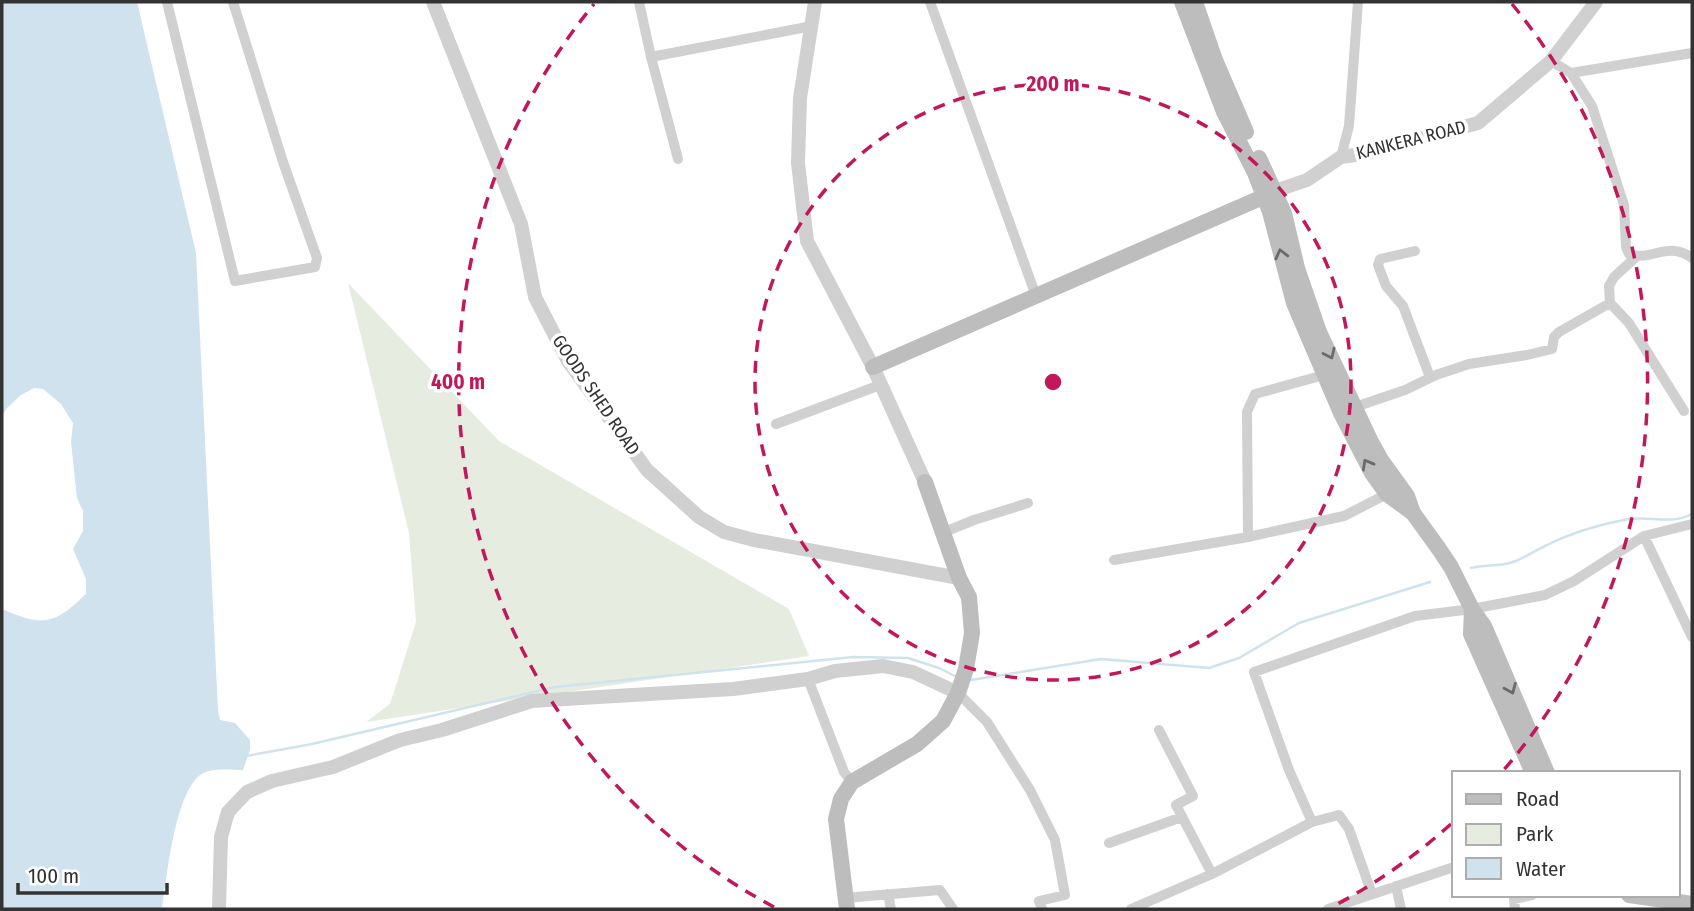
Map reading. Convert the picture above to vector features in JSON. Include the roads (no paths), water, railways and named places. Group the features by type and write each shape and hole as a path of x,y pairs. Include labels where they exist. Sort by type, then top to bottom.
{"main road":[{"path":"1182,2 1198,47 1243,137"},
{"path":"1195,2 1255,173 1284,213 1297,268 1372,473 1387,494 1413,513"},
{"path":"873,367 1269,195"},
{"path":"1269,195 1270,212 1294,303 1324,375 1407,496 1413,513 1451,567 1472,609 1484,626 1546,771"},
{"path":"846,904 836,819 841,799 852,782 917,744 943,721 958,693 966,669 972,633 969,597 942,533 925,482"},
{"path":"1472,609 1471,634 1532,771"},
{"path":"1643,897 1692,904"}],"street":[{"path":"167,2 235,281 315,267 317,258 283,162 233,2"},
{"name":"GOODS SHED ROAD","path":"433,2 521,224 535,297 568,361 647,470 699,517 724,531 754,540 960,578"},
{"path":"639,2 678,159"},
{"path":"930,2 1036,296"},
{"path":"1269,195 1307,180 1341,157 1349,126 1358,2"},
{"name":"KANKERA ROAD","path":"1341,157 1368,153 1478,122 1551,61 1596,2"},
{"path":"816,3 800,98 798,163 807,241 873,367 925,482"},
{"path":"651,57 812,26"},
{"path":"1571,74 1692,53"},
{"path":"1551,61 1571,74 1592,106 1624,205 1626,247 1629,254 1637,256 1667,249 1679,250 1692,258"},
{"path":"1415,251 1380,259 1378,265 1387,286 1403,306 1430,377"},
{"path":"1637,256 1614,277 1609,286 1610,303 1629,323 1684,411"},
{"path":"1348,410 1469,364 1549,350 1559,332 1610,303"},
{"path":"1248,537 1247,412 1255,394 1324,375"},
{"path":"776,424 880,385"},
{"path":"1114,560 1248,537 1344,516 1387,494"},
{"path":"942,533 1028,503"},
{"path":"1312,822 1289,770 1254,672 1415,616 1472,609 1545,595 1574,581 1644,536 1692,524"},
{"path":"1644,536 1692,637"},
{"path":"219,909 222,837 228,812 247,792 272,781 333,767 400,740 442,730 532,701 733,689 808,679 835,671 883,666 914,672 958,693 987,722 1030,790 1055,840 1065,895 1039,901 1042,909"},
{"path":"808,679 844,772 852,782"},
{"path":"1159,730 1193,796 1176,805 1212,874"},
{"path":"1131,909 1212,874 1312,822 1339,815 1349,829 1372,894"},
{"path":"1109,843 1182,817"},
{"path":"1328,909 1452,868"},
{"path":"1396,886 1401,909"},
{"path":"846,904 888,894 940,890 953,909"},
{"path":"888,894 891,909"}],"water":[{"path":"2,2 137,2 196,253 218,711 220,720 235,723 250,740 250,750 243,770 210,771 200,775 191,785 173,838 162,909 2,909 2,609 28,619 47,620 56,617 86,594 86,579 73,549 83,531 83,511 77,498 71,442 73,423 61,404 43,389 34,388 21,395 2,416"}],"waterway":[{"path":"1471,568 1513,562 1566,537 1608,523 1637,518 1669,520 1692,514"},
{"path":"971,680 1101,659 1209,668 1239,658 1299,623 1430,582"},
{"path":"246,756 312,744 555,687 853,657 908,658 955,676"}]}
